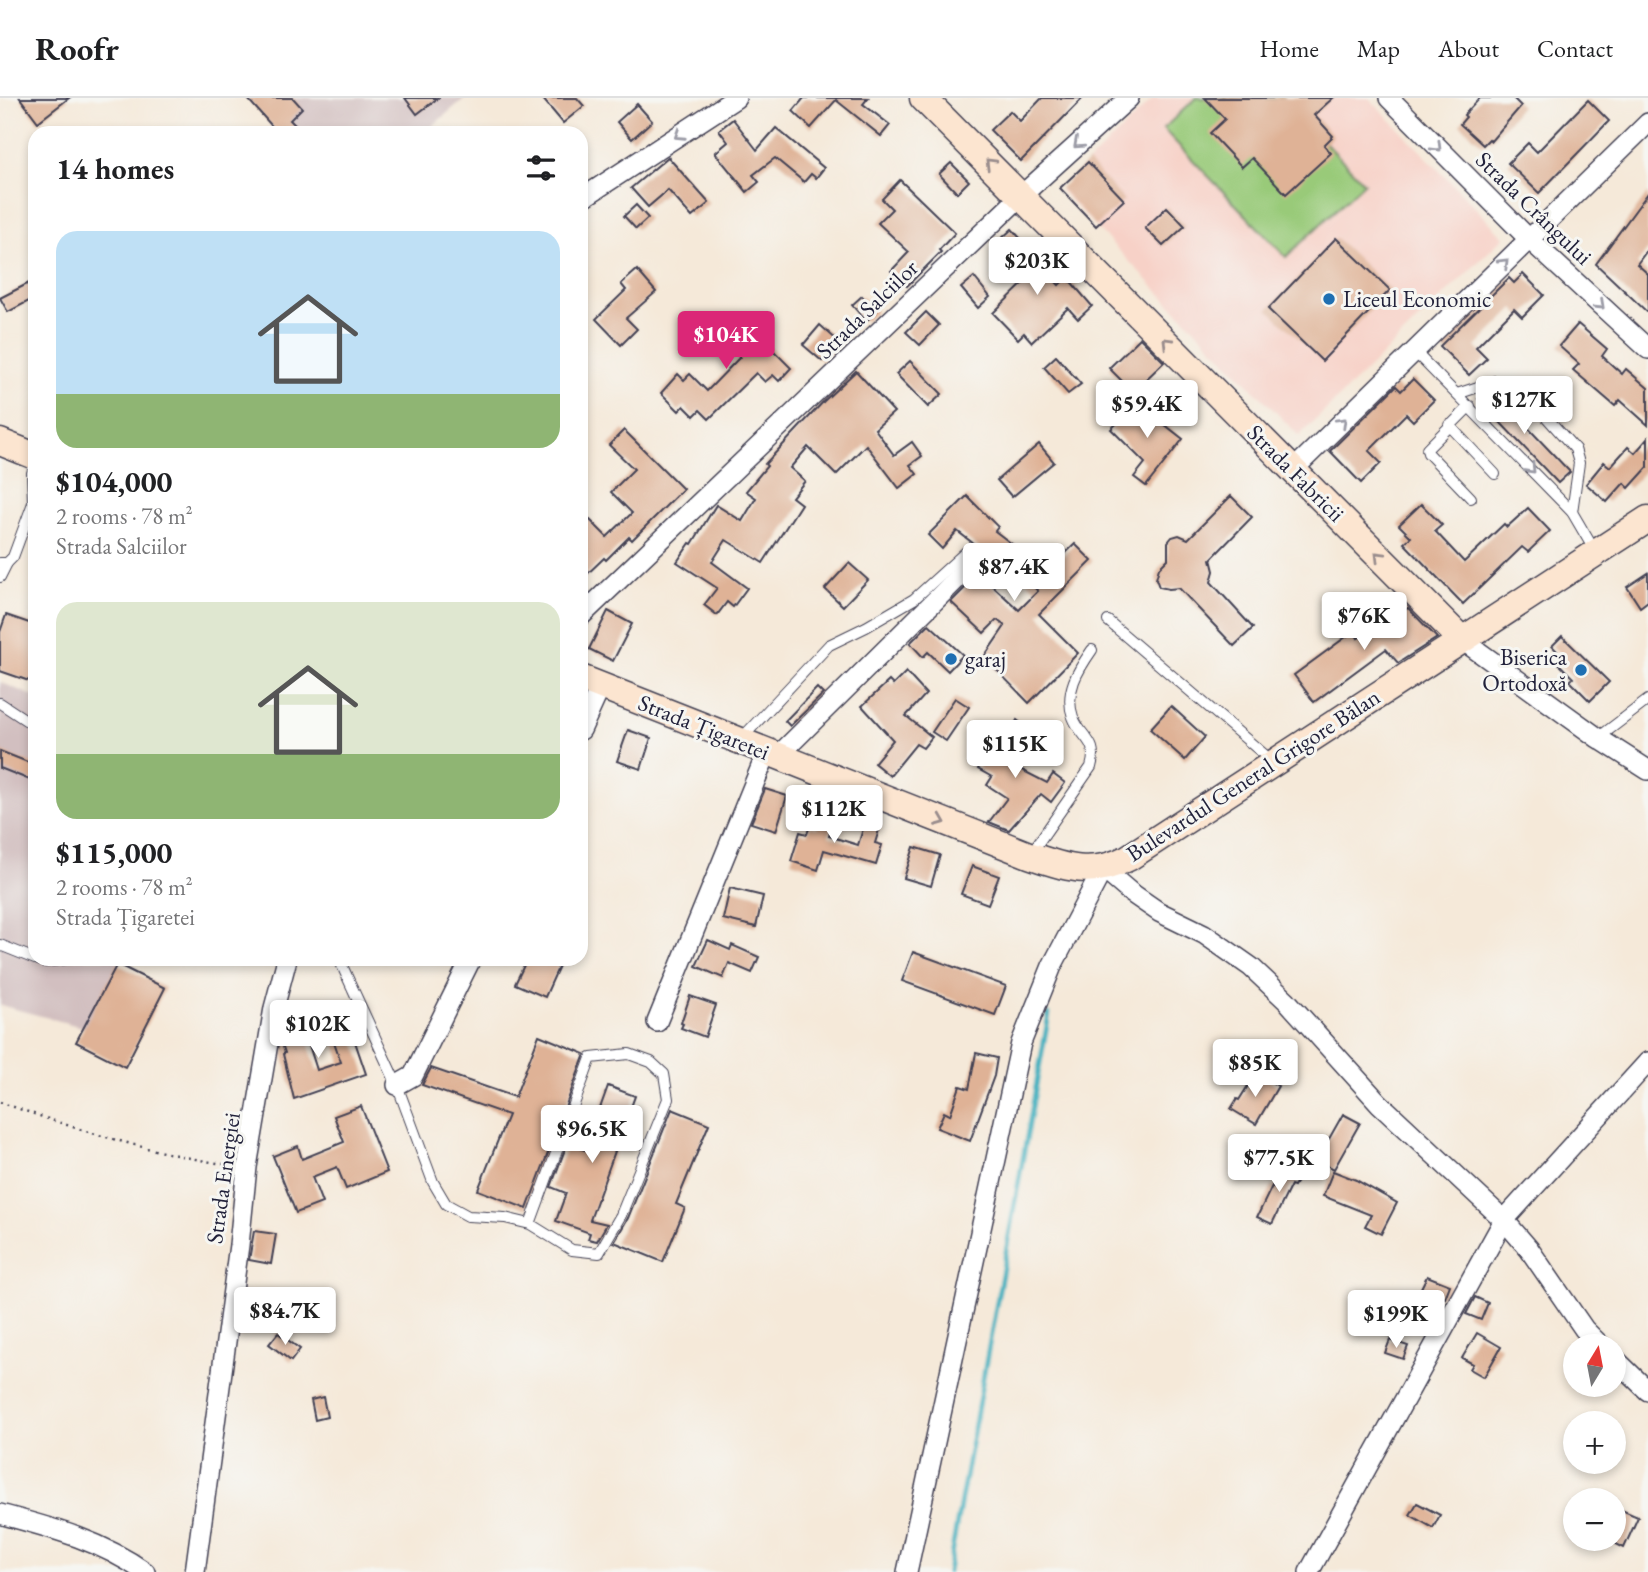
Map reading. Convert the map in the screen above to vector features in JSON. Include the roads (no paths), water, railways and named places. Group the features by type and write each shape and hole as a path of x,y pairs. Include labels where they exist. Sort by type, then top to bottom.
{"main road":[{"name":"Strada Fabricii","path":"923,98 1461,639"},
{"path":"0,442 28,453"},
{"name":"Bulevardul General Grigore Bălan","path":"1103,869 1128,858 1648,519"},
{"name":"Strada Țigaretei","path":"591,682 1030,855 1064,867 1103,869"}],"street":[{"path":"588,194 736,98"},
{"name":"Strada Salciilor","path":"588,606 1022,195 1129,98"},
{"name":"Strada Crângului","path":"1389,98 1529,239 1648,349"},
{"path":"1293,470 1648,123"},
{"path":"657,1022 772,754 970,557"},
{"path":"1461,639 1598,738 1648,770"},
{"path":"907,1572 1021,1043 1052,966 1103,869 1159,912 1204,934 1251,967 1287,1001 1379,1103 1504,1220 1529,1249 1589,1334"},
{"name":"Strada Energiei","path":"195,1572 247,1167 274,1008 285,966"},
{"path":"397,1085 413,1076 468,966"},
{"path":"1309,1572 1504,1220 1648,1062"},
{"path":"1626,1369 1648,1391"},
{"path":"0,1514 51,1526 119,1554 145,1572"}],"lane":[{"path":"1415,351 1572,512 1596,554"},
{"path":"1457,394 1496,381 1508,382 1522,390 1575,449 1579,463 1572,512"},
{"path":"1469,406 1429,445 1427,453 1471,498"},
{"path":"1449,425 1495,474"},
{"path":"0,577 4,563 13,557 28,516"},
{"path":"739,741 828,645 914,599 970,557"},
{"path":"1108,621 1274,763"},
{"path":"1030,855 1091,767 1094,755 1092,745 1073,719 1070,705 1071,688 1075,678 1093,650"},
{"path":"1598,738 1648,700"},
{"path":"0,703 28,721"},
{"path":"0,945 28,956"},
{"path":"342,966 397,1085 433,1182 446,1204 468,1216 505,1218 530,1224 572,1250 599,1253 621,1215 668,1099 664,1074 651,1062 629,1054 591,1058 530,1224"}],"waterway":[{"path":"948,1572 1049,1014"}],"place":[{"name":"Liceul Economic","path":"1329,299"},
{"name":"garaj","path":"951,659"},
{"name":"Biserica Ortodoxă","path":"1581,670"}]}
